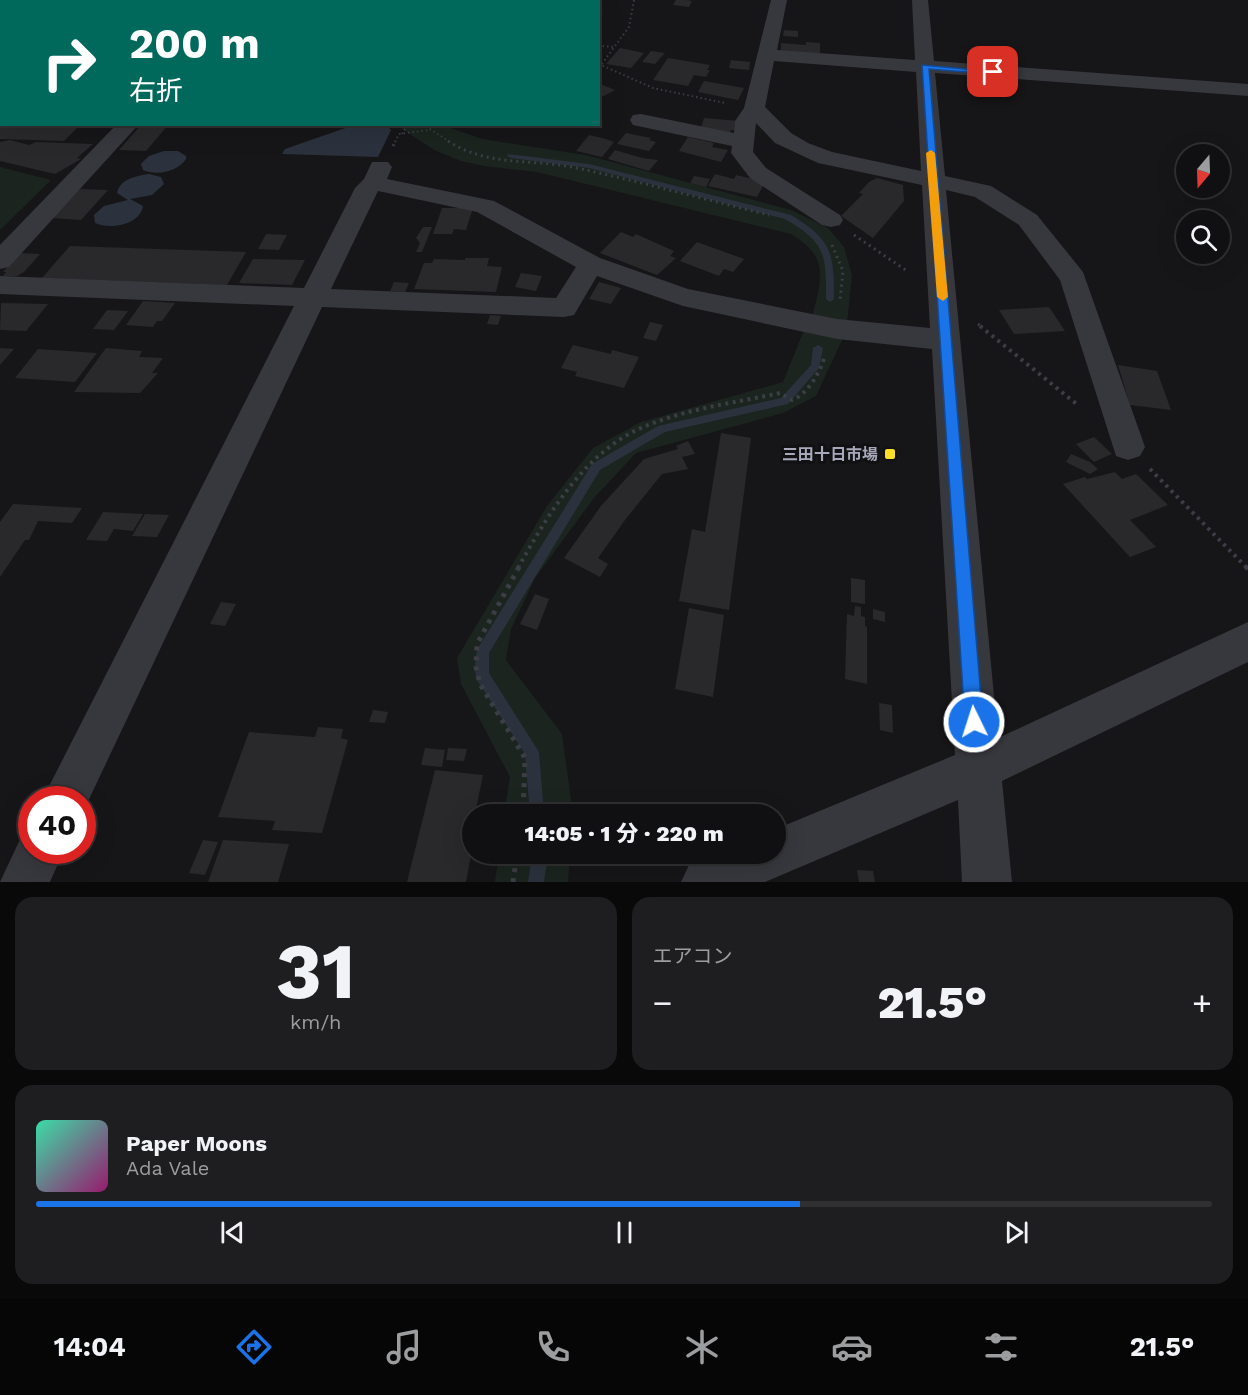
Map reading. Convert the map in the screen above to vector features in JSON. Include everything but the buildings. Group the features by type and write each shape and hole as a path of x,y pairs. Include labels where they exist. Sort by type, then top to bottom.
{"street":[{"path":"779,0 754,108 746,121 742,153 758,173 830,229"},
{"path":"921,0 932,178 943,295 987,882"},
{"path":"765,54 1248,90"},
{"path":"754,108 783,138 800,148 826,158 932,178 983,191 1028,220 1073,278 1128,447"},
{"path":"641,120 743,142"},
{"path":"0,261 127,126"},
{"path":"73,786 367,188 377,175 485,206 591,264 683,297 834,328 945,340"},
{"path":"0,285 315,296 564,308 591,264"},
{"path":"786,849 978,770 1248,641"},
{"path":"25,882 33,864"},
{"path":"706,882 749,864"}],"path":[{"path":"634,0 636,11 616,47 601,65 653,88 754,108"},
{"path":"600,46 616,47"},
{"path":"402,134 407,126"},
{"path":"424,126 463,151 490,159 570,167 780,218"},
{"path":"377,175 399,134 429,130"},
{"path":"830,229 943,295 1128,447 1248,569"},
{"path":"523,804 525,758 480,684 476,666 477,644 557,504 603,453 627,435 651,424 780,393 792,400 802,396 823,363 834,328 843,272 830,229"},
{"path":"513,882 516,864"}],"shaded area":[{"path":"398,126 445,126 482,139 586,155 791,210 828,228 844,247 852,275 847,324 812,317 820,270 812,252 791,234 537,172 461,161 436,151"},
{"path":"0,167 51,180 0,230"},
{"path":"804,330 843,338 816,396 783,413 636,453 594,498 535,578 511,629 506,660 562,734 572,804 506,804 510,777 461,684 457,658 547,506 593,448 641,422 783,382"},
{"path":"498,864 569,864 568,882 495,882"}],"water":[{"path":"351,126 387,126 391,130 378,157 282,154 285,149"},
{"path":"164,151 178,151 186,156 186,159 177,167 166,172 154,173 143,170 141,164 149,156"},
{"path":"149,174 161,177 164,184 152,195 130,199 143,206 136,218 116,226 95,223 94,215 104,206 128,200 117,193 121,184 134,177"}],"waterway":[{"path":"511,156 589,166 788,217 813,233 825,249 828,259 830,299"},
{"path":"536,804 532,752 482,675 483,652 596,467 662,429 784,401 816,366 818,348"},
{"path":"536,882 539,864"}],"slow traffic":[{"path":"931,153 943,297"}],"place":[{"name":"三田十日市場","path":"890,454"}],"route":[{"path":"974,722 925,67 993,72"}]}
